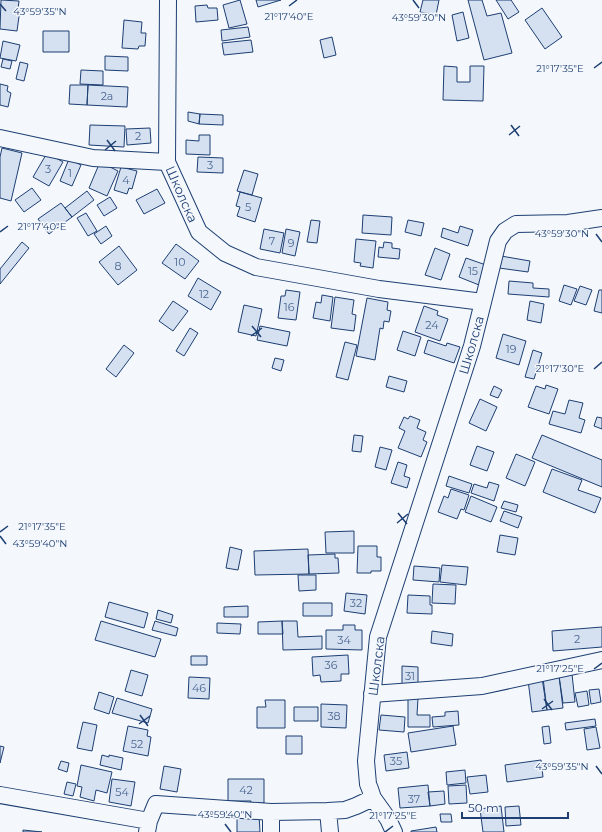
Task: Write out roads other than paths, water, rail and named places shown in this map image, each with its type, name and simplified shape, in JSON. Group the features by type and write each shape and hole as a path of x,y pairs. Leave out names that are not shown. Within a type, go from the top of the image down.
{"street":[{"name":"Школска","path":"168,0 167,162 199,232 225,253 256,267 379,289 483,302 472,346 378,637 366,761 368,784 373,798 388,819 394,832"},
{"path":"0,139 93,158 167,162"},
{"path":"483,302 498,241 506,231 516,224 568,223 602,218"},
{"path":"372,694 482,686 602,660"},
{"path":"0,795 148,827 156,804 180,804 271,812 328,811 345,810 373,798"},
{"path":"328,811 330,832"},
{"path":"271,812 271,832"}]}
